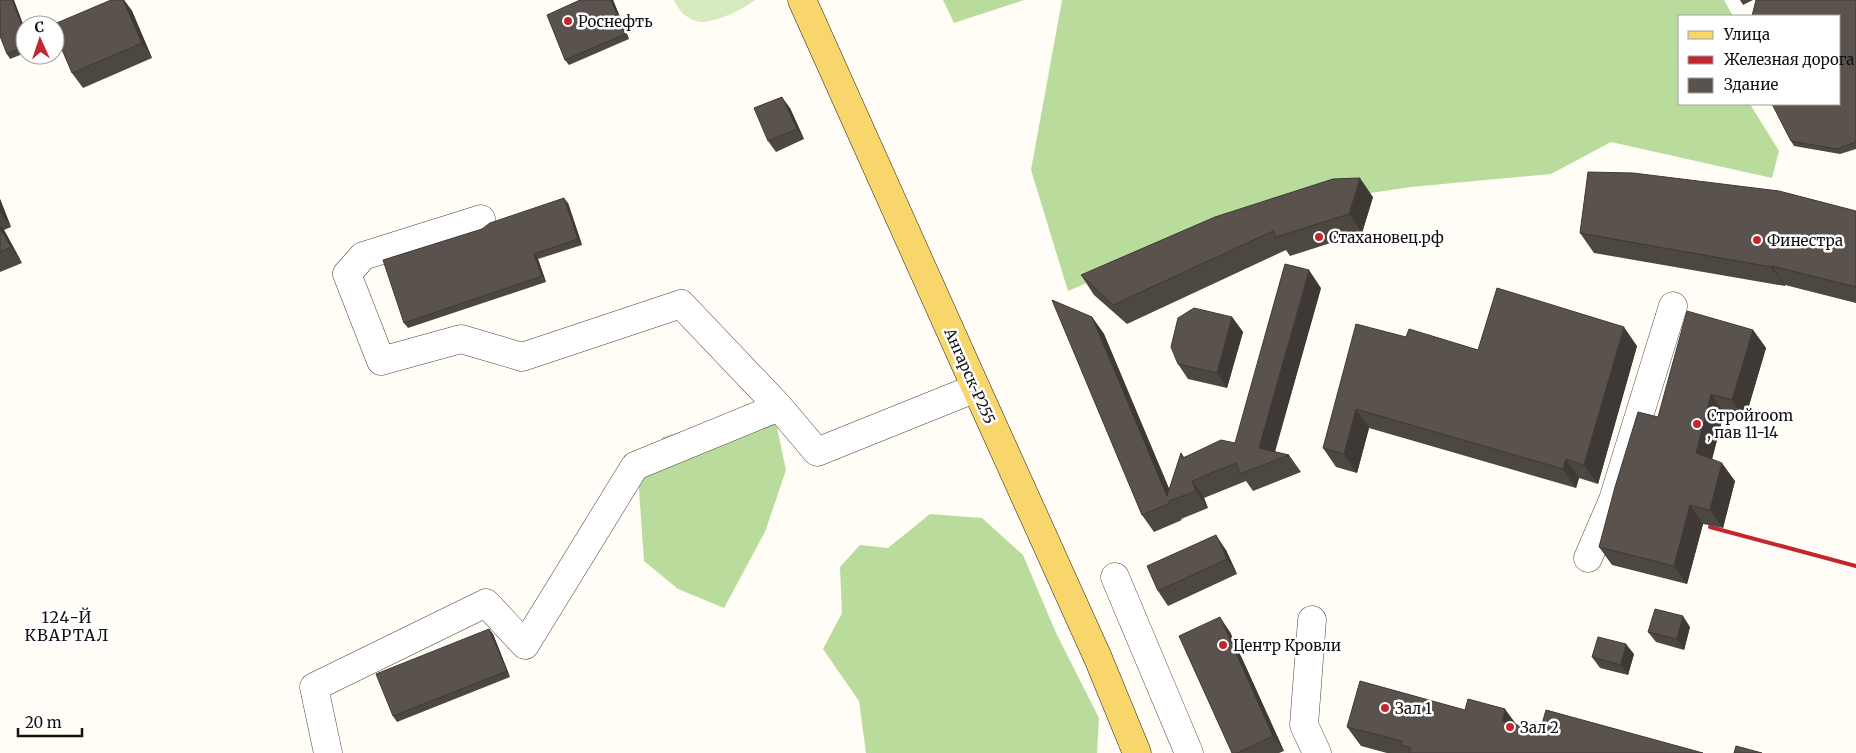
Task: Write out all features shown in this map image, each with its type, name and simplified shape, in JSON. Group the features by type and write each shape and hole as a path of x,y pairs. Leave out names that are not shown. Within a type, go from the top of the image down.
{"main road":[{"name":"Ангарск-Р255","path":"802,0 1098,658 1137,753"}],"lane":[{"path":"481,219 363,256 347,274 381,361 462,339 522,357 681,304 780,407 817,452 976,388"},
{"path":"1588,558 1612,500 1673,306"},
{"path":"328,753 314,687 486,603 525,645 635,466 780,407"},
{"path":"1114,577 1189,753"},
{"path":"1312,620 1304,725 1317,753"}],"green space":[{"path":"674,0 755,0 727,16 702,22 692,20 686,16"},
{"path":"943,0 1024,0 954,23"},
{"path":"1062,0 1724,0 1732,15 1678,15 1678,105 1751,105 1779,151 1772,178 1611,142 1551,174 1411,187 1261,209 1068,291 1031,170"},
{"path":"741,415 776,423 786,470 765,532 724,608 678,589 644,561 638,476 663,437"},
{"path":"930,514 982,518 1023,555 1056,633 1099,718 1097,753 866,753 859,701 823,649 842,613 840,567 860,545 888,548"}],"building":[{"path":"0,0 12,0 18,15 15,15 15,50 7,54 0,36"},
{"path":"111,0 123,0 142,43 72,73 65,57 65,19"},
{"path":"580,0 611,0 625,34 565,60 547,15"},
{"path":"1756,0 1856,0 1856,142 1837,149 1791,141 1773,105 1841,105 1841,15 1752,15"},
{"path":"782,97 797,129 768,141 754,108"},
{"path":"1588,172 1633,173 1779,191 1856,211 1856,287 1772,266 1580,233"},
{"path":"1360,178 1349,214 1276,237 1273,231 1113,305 1081,275 1215,217 1333,179"},
{"path":"564,198 578,239 534,254 542,276 404,323 383,260 482,229 490,223"},
{"path":"0,228 11,247 0,252"},
{"path":"1285,264 1309,270 1259,448 1289,455 1240,474 1236,463 1192,481 1196,491 1169,501 1170,503 1142,515 1052,300 1092,317 1167,496 1181,453 1183,458 1221,440 1235,443"},
{"path":"1497,288 1624,327 1584,465 1566,459 1563,469 1356,409 1344,454 1323,448 1356,324 1406,337 1409,329 1478,350"},
{"path":"1194,308 1232,317 1217,373 1178,364 1171,347 1178,318"},
{"path":"1687,311 1753,330 1732,400 1711,394 1696,453 1722,463 1710,510 1690,505 1674,566 1599,547 1638,412 1658,417"},
{"path":"1216,535 1227,559 1158,591 1147,566"},
{"path":"1655,609 1683,616 1677,639 1648,632"},
{"path":"1220,617 1273,736 1237,753 1232,753 1179,636"},
{"path":"489,629 507,671 393,716 376,674"},
{"path":"1598,637 1626,644 1621,665 1592,657"},
{"path":"1360,681 1465,710 1468,699 1505,709 1502,721 1540,731 1546,710 1703,753 1409,753 1411,748 1401,745 1402,741 1347,727"},
{"path":"1736,746 1762,753 1734,753"}],"railway":[{"path":"1710,527 1856,566"}],"place":[{"name":"Роснефть","path":"568,21"},
{"name":"Стахановец.рф","path":"1319,237"},
{"name":"Финестра","path":"1757,240"},
{"name":"Стройroom , пав 11-14","path":"1697,424"},
{"name":"Центр Кровли","path":"1223,645"},
{"name":"Зал 1","path":"1385,708"},
{"name":"Зал 2","path":"1510,727"}],"district":[{"name":"124-Й КВАРТАЛ","path":"67,626"}]}
